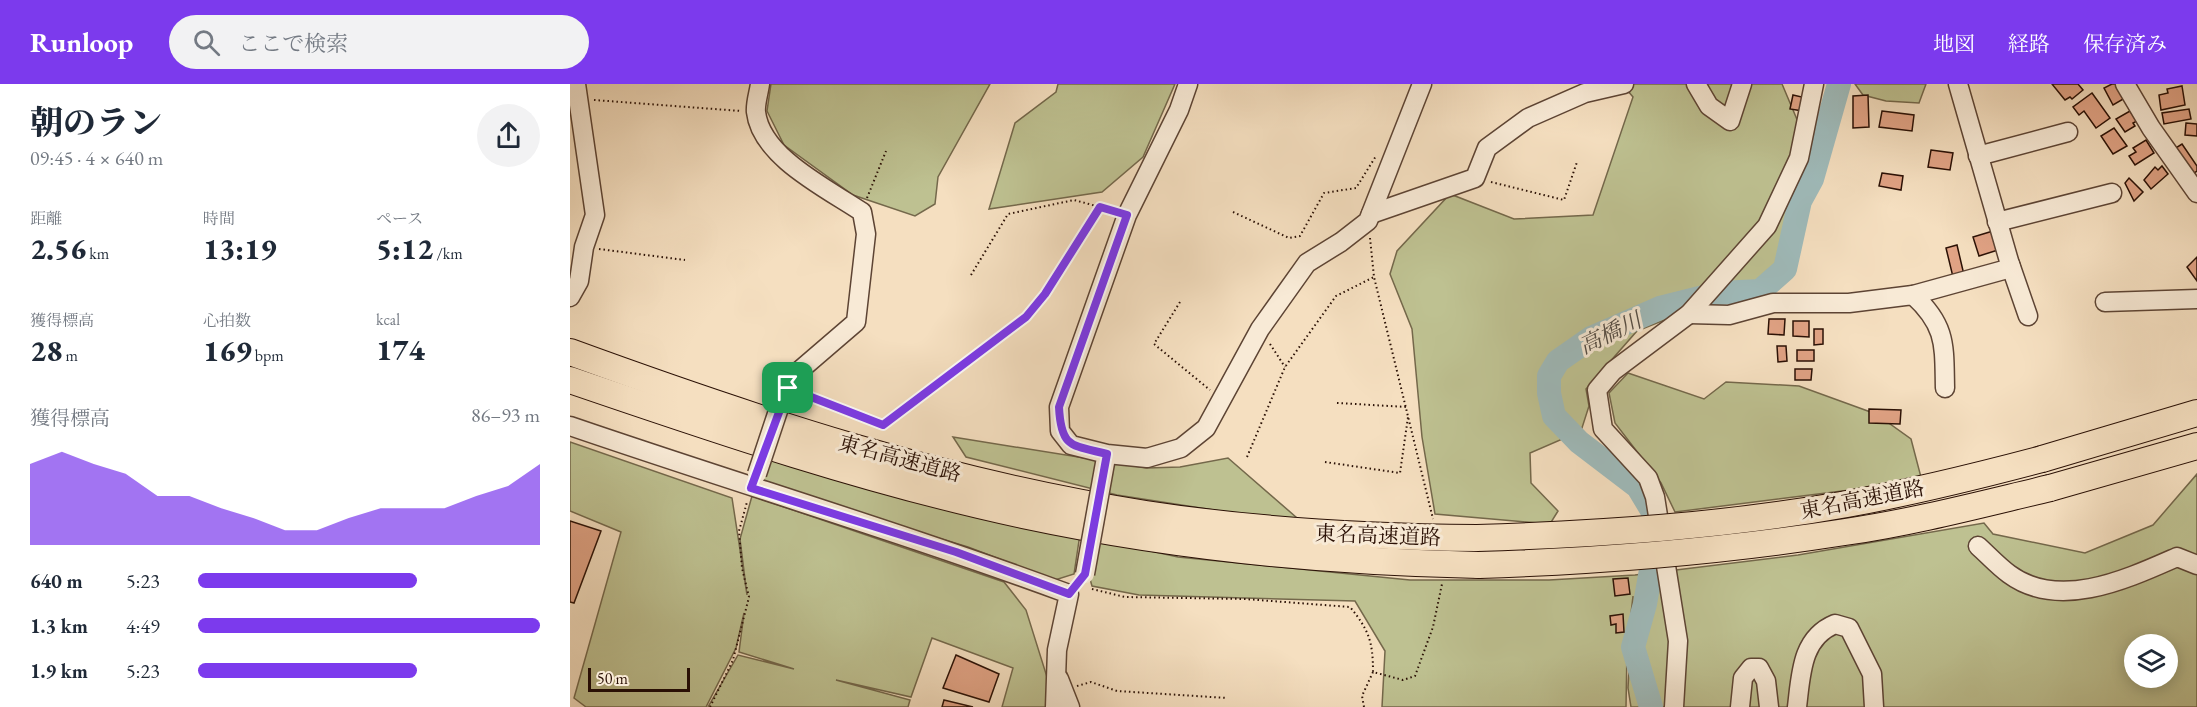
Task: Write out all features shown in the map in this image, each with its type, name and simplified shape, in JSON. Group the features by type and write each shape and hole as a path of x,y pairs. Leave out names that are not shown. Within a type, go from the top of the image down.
{"highway":[{"name":"東名高速道路","path":"570,352 748,414 914,463 1027,491 1145,514 1277,530 1375,537 1477,538 1645,531 1848,504 1956,481 2042,459 2197,413"},
{"name":"東名高速道路","path":"570,380 739,438 907,487 1023,515 1128,535 1224,549 1390,563 1479,564 1647,557 1742,547 1848,532 2050,488 2197,446"}],"street":[{"path":"754,481 785,393 799,371 856,322 866,234 862,212 783,159 766,137 756,112 760,84"},
{"path":"1188,84 1179,110 1127,215 1059,407 1060,431 1071,445 1106,459 1147,459 1181,448 1206,428 1260,329 1307,263 1341,242 1369,217 1474,178 1487,148 1528,118 1585,93 1624,84"},
{"path":"1369,217 1422,84"},
{"path":"1696,84 1709,106 1730,121 1742,84"},
{"path":"1674,706 1678,641 1655,496 1648,478 1626,457 1603,429 1597,390 1613,371 1689,314 1767,226 1799,158 1814,84"},
{"path":"1958,84 1997,222 2028,316"},
{"path":"2126,84 2151,129 2197,193"},
{"path":"570,297 579,281 584,248 595,215 577,91"},
{"path":"1978,156 2068,132"},
{"path":"1997,222 2112,193"},
{"path":"1689,314 1729,315 1773,303 1849,303 1913,295 2011,268 2010,264"},
{"path":"1913,295 1930,310 1944,341 1945,388"},
{"path":"2105,302 2197,298"},
{"path":"570,426 754,481 956,552 1077,585"},
{"path":"1055,707 1057,650 1077,585 1106,459"},
{"path":"1978,546 2010,575 2039,588 2069,591 2127,579 2177,557 2197,565"},
{"path":"1797,707 1804,658 1812,640 1835,624 1849,628 1872,674 1874,707"},
{"path":"1740,707 1743,678 1751,668 1760,668 1766,681 1769,707"},
{"path":"1056,672 1070,707"}],"path":[{"path":"577,91 756,112"},
{"path":"862,212 886,151"},
{"path":"1233,212 1289,238 1300,236 1324,193 1356,188 1379,151"},
{"path":"1474,178 1564,200 1577,162"},
{"path":"971,275 1008,214 1074,200 1127,215"},
{"path":"785,393 883,425 1026,317 1045,294 1100,207"},
{"path":"1369,217 1374,277 1434,523"},
{"path":"584,248 685,260"},
{"path":"1247,457 1285,367 1336,296 1374,277"},
{"path":"1180,302 1154,344 1222,399"},
{"path":"1260,329 1285,367"},
{"path":"1337,404 1407,407"},
{"path":"1325,462 1400,473 1409,414"},
{"path":"710,707 719,694 733,660 748,597 742,568 739,531 754,481"},
{"path":"1373,672 1403,681 1415,676 1433,627 1443,582"},
{"path":"1077,585 1125,597 1245,599 1350,607 1366,627 1373,649 1373,672 1362,696 1365,707"},
{"path":"1063,690 1091,682 1117,691 1227,698"}],"green space":[{"path":"771,84 990,84 938,177 935,204 915,216 853,195 784,145 767,111"},
{"path":"1058,84 1175,84 1143,157 1102,192 989,209 1015,123 1056,92"},
{"path":"1622,84 1782,84 1812,155 1774,276 1637,331 1586,389 1589,406 1581,431 1530,453 1531,483 1558,511 1550,524 1435,514 1422,437 1412,329 1390,274 1397,251 1450,194 1514,219 1593,215 1633,97"},
{"path":"1855,84 1926,84 1919,103 1886,101 1863,95"},
{"path":"1628,373 1704,399 1726,382 1799,386 1876,414 1911,439 1922,481 1675,512 1661,483 1615,423 1609,393"},
{"path":"953,437 1147,468 1180,467 1228,458 1304,524 1117,495 966,457"},
{"path":"570,442 732,498 747,595 740,539 752,496 1004,582 1026,610 1047,677 1047,707 1002,707 1013,668 932,638 911,697 836,680 910,700 908,707 708,707 738,655 794,669 739,652 744,613 736,648 706,707 586,707 574,698 621,532 570,511"},
{"path":"773,451 1080,534 1074,574 1055,580 968,547 761,485"},
{"path":"2197,474 2197,707 1631,707 1628,688 1633,596 1627,648 1626,707 1382,707 1385,651 1355,601 1139,595 1092,586 1090,579 1100,540 1178,557 1410,580 1549,580 1635,575 1798,555 1984,523 1993,534 2085,553 2153,525"}],"building":[{"path":"2052,84 2078,84 2083,90 2072,99 2070,97 2065,100"},
{"path":"2117,84 2125,98 2113,105 2104,88"},
{"path":"2182,86 2185,105 2161,110 2159,95 2168,93 2167,89"},
{"path":"2092,93 2110,118 2096,128 2084,111 2079,115 2073,107"},
{"path":"1793,95 1802,97 1803,111 1790,109"},
{"path":"1868,95 1869,127 1853,128 1853,96"},
{"path":"2189,109 2191,119 2164,124 2162,113"},
{"path":"1882,111 1914,115 1912,131 1879,127"},
{"path":"2130,111 2137,121 2133,123 2135,126 2125,132 2116,119"},
{"path":"2186,123 2197,124 2197,136 2185,135"},
{"path":"2114,128 2127,146 2113,154 2101,136"},
{"path":"2146,140 2154,153 2135,165 2129,156 2136,152 2133,148"},
{"path":"2182,144 2197,166 2197,171 2188,177 2171,151"},
{"path":"1931,150 1953,153 1950,170 1928,167"},
{"path":"2162,166 2168,174 2151,189 2144,180 2155,167 2158,170"},
{"path":"1882,173 1903,176 1901,190 1879,186"},
{"path":"2129,178 2143,192 2134,201 2125,183"},
{"path":"1993,231 1998,250 1979,256 1973,237"},
{"path":"1957,245 1964,275 1953,277 1946,248"},
{"path":"2197,257 2197,281 2187,267"},
{"path":"1769,319 1785,319 1784,335 1768,334"},
{"path":"1793,321 1809,321 1809,337 1793,336"},
{"path":"1814,329 1823,329 1823,344 1814,345"},
{"path":"1777,346 1786,346 1787,361 1778,362"},
{"path":"1797,350 1814,350 1814,361 1797,361"},
{"path":"1795,369 1812,369 1811,380 1795,380"},
{"path":"1869,409 1901,410 1900,424 1869,423"},
{"path":"570,521 601,531 574,603 570,602"},
{"path":"1628,578 1630,594 1615,596 1613,579"},
{"path":"1623,614 1624,632 1616,633 1616,624 1611,625 1610,616"},
{"path":"956,655 999,674 989,702 943,688"},
{"path":"944,700 973,707 942,707"}],"waterway":[{"name":"高橋川","path":"1651,707 1633,647 1645,604 1652,564 1653,512 1638,487 1579,442 1554,416 1549,393 1549,376 1558,361 1591,338 1660,308 1720,293 1760,291 1785,269 1800,201 1812,179 1839,84"}],"route":[{"path":"1100,207 1127,215 1059,407 1060,431 1071,445 1107,454 1085,574 1078,586 1069,594 956,552 751,488 782,399 788,388 883,425 1026,317 1045,294 1100,207"}]}
